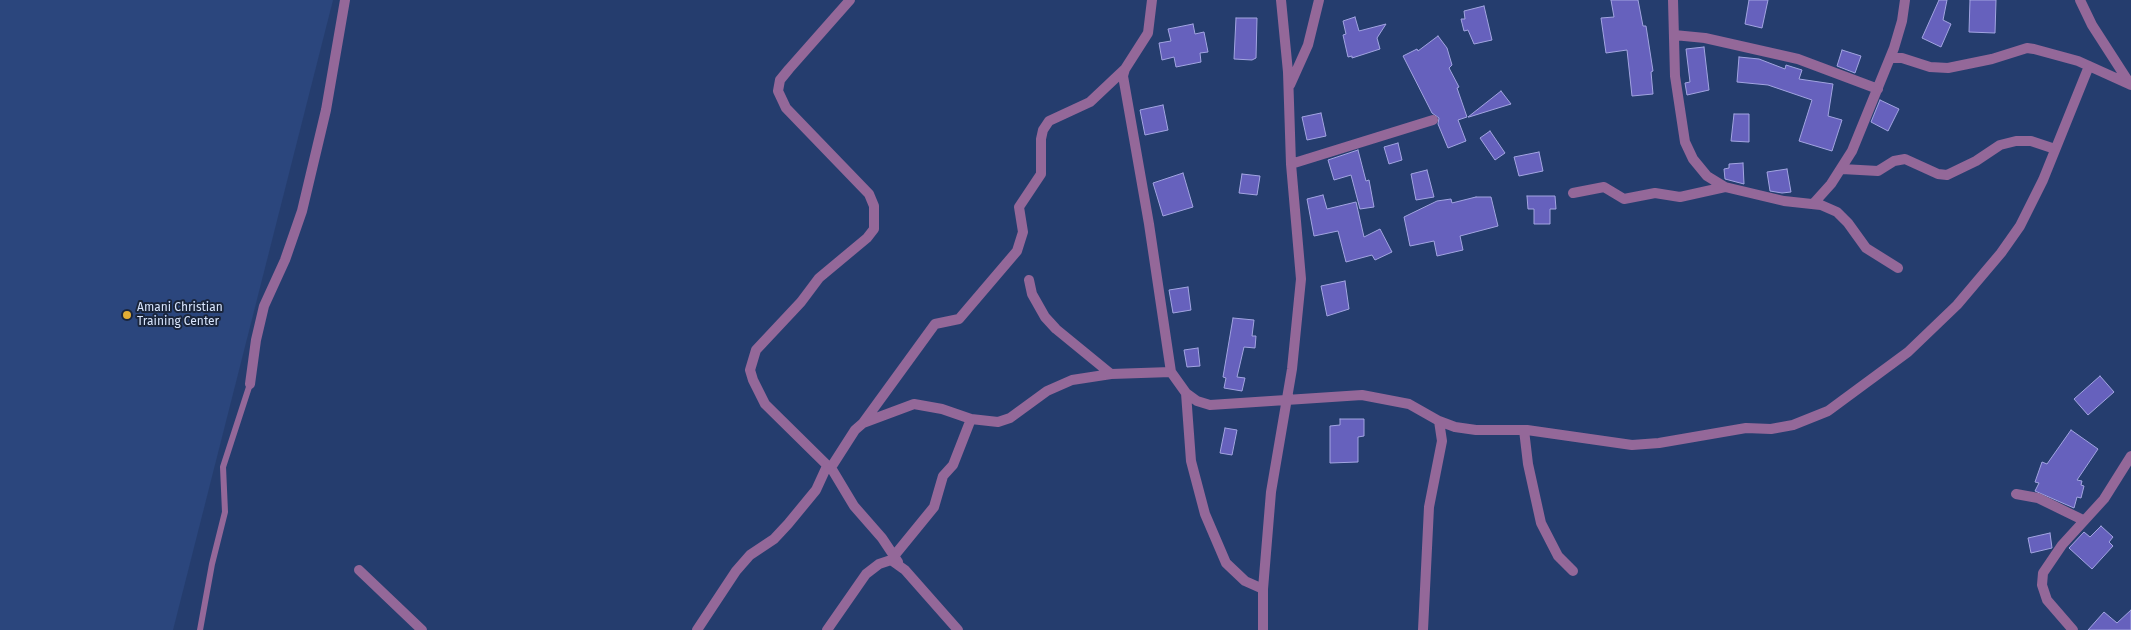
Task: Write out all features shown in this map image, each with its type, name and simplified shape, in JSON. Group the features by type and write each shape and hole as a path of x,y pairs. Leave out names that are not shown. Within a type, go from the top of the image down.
{"street":[{"path":"250,384 256,340 264,306 285,260 302,211 326,110 345,0"},
{"path":"850,0 780,80 778,91 786,108 869,194 874,206 874,229 867,238 819,278 801,302 756,350 750,370 765,404 829,467 846,490 854,506 896,559 958,630"},
{"path":"1152,0 1148,33 1122,76 1149,224 1171,372 1186,393 1197,401 1210,405 1362,395 1393,399 1426,412 1439,421 1455,427 1476,430 1524,430 1632,445 1659,443 1746,428 1771,429 1792,425 1828,411 1908,352 1957,305 1983,276 2020,226 2043,180 2088,66"},
{"path":"1263,630 1263,589 1271,492 1292,369 1301,279 1291,164 1289,88 1281,0"},
{"path":"1289,88 1308,45 1319,0"},
{"path":"1673,0 1675,76 1685,142 1692,159 1707,176 1725,187 1784,201 1813,204 1837,212 1848,223 1866,248 1898,268"},
{"path":"1813,204 1842,169 1852,151 1890,58 1902,20 1905,0"},
{"path":"2080,0 2092,25 2131,85"},
{"path":"1674,35 1705,38 1798,59 1878,89"},
{"path":"1890,58 1902,58 1930,67 1948,68 1992,59 2027,48 2055,53 2131,85"},
{"path":"697,630 736,571 750,555 774,539 816,490 829,467 855,430 863,423 935,324 959,319 1017,251 1023,232 1019,207 1041,174 1041,139 1043,130 1049,121 1090,102 1125,69"},
{"path":"1291,164 1433,120"},
{"path":"1842,169 1878,172 1894,161 1905,158 1921,164 1938,174 1947,175 1976,161 2000,145 2016,140 2031,141 2055,150"},
{"path":"1573,193 1604,187 1624,199 1655,193 1680,197 1725,187"},
{"path":"1029,280 1032,294 1045,317 1056,330 1111,374"},
{"path":"863,423 914,404 942,409 971,419 1003,422 1062,383 1111,374 1171,372"},
{"path":"1186,393 1191,461 1205,514 1226,564 1245,581 1263,589"},
{"path":"827,630 866,574 887,561 896,559 934,506 943,476 955,460 968,422 971,419"},
{"path":"1422,630 1429,507 1442,441 1439,421"},
{"path":"1524,430 1528,464 1541,523 1558,556 1573,571"},
{"path":"2073,630 2047,600 2042,585 2043,573 2050,560 2083,520 2104,499 2131,456"},
{"path":"2016,494 2038,498 2083,520"},
{"path":"359,570 422,630"}],"lane":[{"path":"200,630 212,564 225,512 223,467 250,384"}],"shaded area":[{"name":"Amani Christian Training Center","path":"0,0 333,0 173,630 0,630"}],"building":[{"path":"1611,0 1638,0 1643,26 1646,26 1653,71 1651,72 1653,94 1632,96 1627,50 1606,53 1601,18 1614,17"},
{"path":"1749,0 1768,0 1762,28 1745,24"},
{"path":"1939,0 1947,0 1943,20 1951,24 1941,47 1922,38"},
{"path":"1970,0 1996,0 1995,33 1969,32"},
{"path":"1484,6 1492,40 1474,44 1468,30 1464,31 1461,19 1465,19 1464,11"},
{"path":"1355,17 1359,31 1386,24 1377,38 1380,49 1352,58 1352,56 1348,57 1343,35 1346,34 1343,21"},
{"path":"1236,18 1257,18 1256,58 1252,60 1234,59"},
{"path":"1193,24 1195,34 1204,32 1208,52 1200,53 1201,62 1176,67 1174,57 1162,60 1159,43 1171,41 1168,29"},
{"path":"1438,36 1447,48 1452,65 1449,68 1459,87 1457,88 1467,117 1458,120 1466,141 1448,148 1438,124 1439,118 1432,113 1403,56 1417,49 1418,51"},
{"path":"1704,47 1709,90 1687,95 1685,83 1690,82 1686,49"},
{"path":"1842,50 1861,56 1855,73 1837,66"},
{"path":"1739,57 1759,59 1785,69 1786,65 1802,70 1799,79 1833,84 1828,116 1842,120 1832,151 1799,141 1812,100 1768,85 1737,82"},
{"path":"1501,91 1511,104 1468,117"},
{"path":"1880,100 1899,109 1888,131 1871,122"},
{"path":"1163,105 1168,130 1145,135 1140,110"},
{"path":"1321,113 1326,136 1307,140 1302,117"},
{"path":"1734,114 1749,114 1749,142 1731,141"},
{"path":"1490,131 1505,153 1495,160 1480,138"},
{"path":"1398,143 1402,160 1389,164 1384,147"},
{"path":"1358,150 1366,181 1369,180 1374,207 1360,209 1351,175 1334,180 1328,160"},
{"path":"1539,152 1543,171 1519,176 1514,157"},
{"path":"1743,163 1744,184 1725,179 1724,169 1729,168 1729,164"},
{"path":"1787,169 1791,192 1770,191 1767,172"},
{"path":"1427,170 1434,197 1416,200 1411,174"},
{"path":"1183,173 1193,207 1163,216 1153,183"},
{"path":"1242,174 1260,176 1257,195 1239,193"},
{"path":"1323,195 1327,209 1356,202 1364,237 1380,229 1392,252 1375,260 1372,255 1346,262 1338,231 1314,236 1307,199"},
{"path":"1527,196 1555,196 1556,209 1550,209 1550,224 1534,224 1534,209 1528,209"},
{"path":"1476,197 1491,197 1498,226 1460,236 1463,250 1437,256 1434,241 1410,246 1404,217 1437,201 1451,199 1452,203"},
{"path":"1345,281 1349,309 1327,316 1321,286"},
{"path":"1188,287 1191,310 1173,313 1169,290"},
{"path":"1233,318 1254,320 1252,336 1256,336 1255,348 1244,347 1237,377 1245,378 1242,391 1224,388 1226,378 1223,377"},
{"path":"1198,348 1200,366 1187,367 1184,350"},
{"path":"2100,376 2114,392 2088,415 2074,399"},
{"path":"1340,419 1364,419 1364,436 1358,437 1358,462 1330,463 1330,426 1340,425"},
{"path":"1225,428 1237,430 1232,455 1220,453"},
{"path":"2071,430 2098,449 2077,480 2082,481 2081,485 2084,486 2081,498 2077,497 2074,508 2035,491 2039,483 2035,482 2042,462 2047,464"},
{"path":"2101,526 2113,537 2109,542 2113,546 2092,569 2069,548 2084,532 2090,537"},
{"path":"2050,533 2052,548 2031,553 2028,538"},
{"path":"2131,610 2131,630 2088,630 2104,612 2117,623"}],"place":[{"name":"Amani Christian Training Center","path":"127,315"}]}
